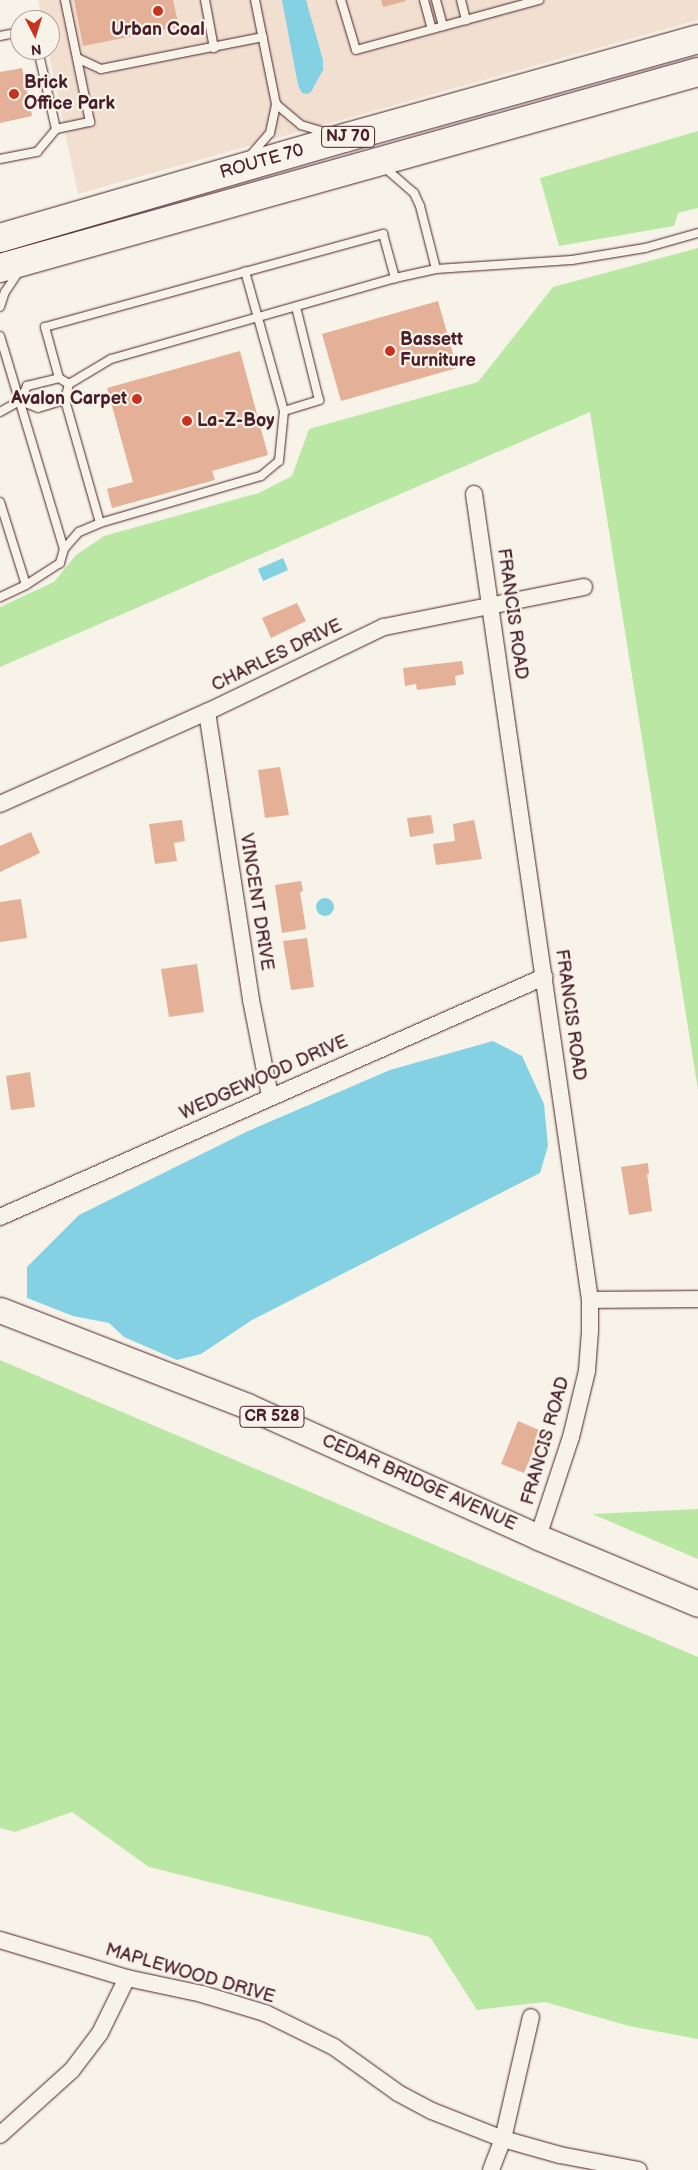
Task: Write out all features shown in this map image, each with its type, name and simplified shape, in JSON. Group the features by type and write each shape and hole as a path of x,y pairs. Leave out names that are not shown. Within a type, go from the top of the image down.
{"highway":[{"name":"ROUTE 70","path":"0,238 344,138 698,39"},
{"name":"NJ 70","path":"641,88 698,72"},
{"name":"ROUTE 70","path":"0,268 641,88"},
{"path":"641,88 698,89"}],"main road":[{"name":"CEDAR BRIDGE AVENUE","path":"2,1308 247,1406 538,1537 698,1604"}],"street":[{"name":"FRANCIS ROAD","path":"474,494 590,1300 587,1371 571,1436 538,1537"},
{"name":"CHARLES DRIVE","path":"0,804 207,712 384,628 584,588"},
{"name":"VINCENT DRIVE","path":"207,712 250,992 270,1096"},
{"name":"WEDGEWOOD DRIVE","path":"0,1217 270,1096 544,977"},
{"path":"590,1300 698,1299"},
{"name":"MAPLEWOOD DRIVE","path":"0,1940 127,1978 202,1994 265,2013 334,2047 398,2093 432,2111 503,2139 560,2155 639,2170"},
{"path":"0,2135 72,2070 100,2033 127,1978"},
{"path":"491,2170 503,2139 531,2017"}],"lane":[{"path":"0,159 37,152 56,129 90,122 65,0"},
{"path":"205,0 214,48"},
{"path":"238,169 270,133 276,104 255,0"},
{"path":"341,0 356,50 539,0"},
{"path":"424,0 432,29"},
{"path":"436,0 443,26"},
{"path":"461,0 466,20"},
{"path":"77,58 102,69 263,37"},
{"path":"40,60 56,129"},
{"path":"276,104 301,125 344,138"},
{"path":"377,161 414,193 420,206 436,269"},
{"path":"100,523 65,400 69,384 111,358 395,278 436,269 572,260 645,248 698,233"},
{"path":"69,384 59,378 45,327 383,234 395,278"},
{"path":"0,307 5,292 27,261"},
{"path":"0,597 26,585 60,563 64,549 79,532 100,523 261,476 279,460 284,411 245,272"},
{"path":"284,411 319,400 296,307"},
{"path":"0,336 64,549"},
{"path":"0,412 20,401 27,386 59,378"},
{"path":"20,401 38,408 65,400"},
{"path":"0,502 26,585"}],"shaded area":[{"path":"38,0 698,0 698,20 78,194 50,60 60,60 60,10 40,10"}],"green space":[{"path":"698,131 698,208 678,213 674,226 559,246 540,178"},
{"path":"698,248 698,1090 590,412 0,667 0,607 54,582 76,555 104,536 259,493 292,476 309,429 478,382 553,287"},
{"path":"0,1360 698,1657 698,2039 629,2026 545,2002 477,2010 430,1937 149,1867 72,1812 15,1832 0,1828"},
{"path":"698,1509 698,1559 592,1514"}],"water":[{"path":"282,0 306,0 323,60 323,70 311,92 307,94 302,93 298,85"},
{"path":"283,558 288,570 263,581 258,569"},
{"path":"325,898 331,901 334,907 331,913 325,916 319,913 316,907 319,901"},
{"path":"493,1041 522,1056 544,1104 548,1146 540,1173 252,1320 201,1354 177,1360 124,1337 109,1323 73,1316 27,1298 27,1267 79,1215 246,1132 390,1070"}],"building":[{"path":"74,0 173,0 179,27 83,46"},
{"path":"381,0 406,0 406,1 383,7"},
{"name":"Brick Office Park","path":"22,68 32,116 0,123 0,72"},
{"name":"Bassett Furniture","path":"438,301 457,368 341,401 322,334"},
{"name":"La-Z-Boy","path":"240,351 268,455 212,471 215,480 112,508 107,489 133,482 107,388"},
{"path":"297,603 306,621 271,638 262,618"},
{"path":"462,661 464,674 455,676 456,685 417,690 416,684 405,686 403,668"},
{"path":"280,767 289,815 265,818 258,770"},
{"path":"431,815 434,833 410,837 407,818"},
{"path":"182,820 185,841 174,843 177,861 155,864 149,824"},
{"path":"474,820 482,859 436,865 433,844 455,841 453,824"},
{"path":"31,832 40,853 0,872 0,846"},
{"path":"301,881 303,891 300,892 306,929 282,933 275,885"},
{"path":"21,899 27,938 0,942 0,902"},
{"path":"307,938 314,987 291,990 283,941"},
{"path":"197,964 204,1012 169,1017 161,969"},
{"path":"30,1072 35,1107 11,1110 6,1076"},
{"path":"648,1163 649,1174 647,1174 652,1211 629,1215 621,1167"},
{"path":"518,1421 539,1430 535,1439 538,1440 524,1473 501,1464"}],"place":[{"name":"Urban Coal","path":"158,11"},
{"name":"Brick Office Park","path":"14,94"},
{"name":"Bassett Furniture","path":"390,351"},
{"name":"Avalon Carpet","path":"137,399"},
{"name":"La-Z-Boy","path":"187,421"}]}
